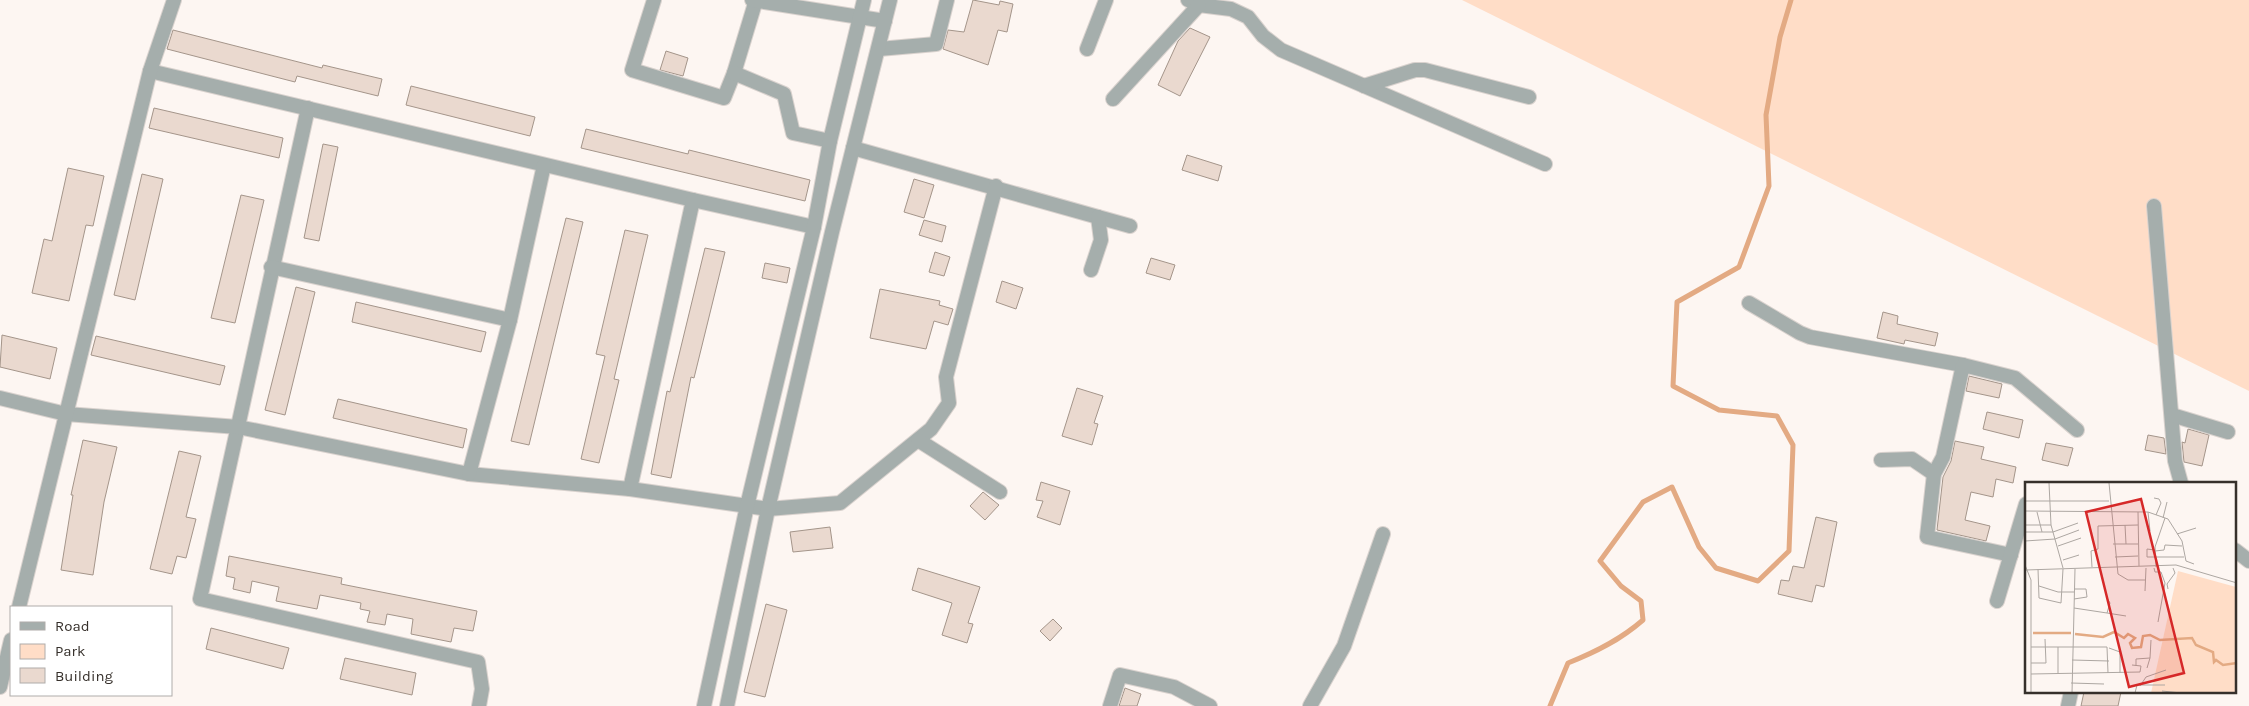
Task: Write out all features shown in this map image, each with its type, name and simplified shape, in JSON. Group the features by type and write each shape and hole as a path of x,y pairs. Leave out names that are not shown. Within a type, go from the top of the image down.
{"street":[{"path":"19,606 150,71 174,0"},
{"path":"654,0 632,70 724,98 734,73 755,0 885,21"},
{"path":"704,706 747,506 814,227 830,141 864,0"},
{"path":"728,706 768,509 890,0"},
{"path":"879,49 936,44 947,0"},
{"path":"1087,49 1106,0"},
{"path":"1113,99 1194,2 1231,8 1248,17 1263,36 1281,50 1545,164"},
{"path":"1364,86 1415,70 1425,70 1529,97"},
{"path":"150,71 814,227"},
{"path":"734,73 784,94 793,133 830,141"},
{"path":"308,108 271,267 200,599 478,662 482,689 479,706"},
{"path":"853,148 996,186 1130,226"},
{"path":"469,474 510,320 544,165"},
{"path":"0,398 66,414 238,427 469,474 630,489 768,509 840,503 931,429 949,403 946,378 996,186"},
{"path":"630,489 693,200"},
{"path":"2154,206 2175,461 2180,482"},
{"path":"1091,270 1101,240 1098,217"},
{"path":"271,267 510,320"},
{"path":"1749,304 1800,333 1810,336 1963,365 2015,378 2077,430"},
{"path":"1963,365 1943,457 1934,474 1927,537 2011,555"},
{"path":"2172,415 2228,432"},
{"path":"918,440 1000,492"},
{"path":"1881,460 1912,459 1934,474"},
{"path":"1996,601 2025,507"},
{"path":"1310,706 1344,646 1383,534"},
{"path":"2236,551 2249,561"},
{"path":"0,687 10,644"},
{"path":"1110,706 1120,675 1174,687 1210,706"}],"green space":[{"path":"1462,0 2249,0 2249,391"}],"building":[{"path":"973,0 999,5 1000,1 1013,4 1007,32 998,30 988,65 943,49 948,30 964,32"},
{"path":"1190,28 1210,37 1180,96 1158,85 1178,41"},
{"path":"173,30 322,68 323,65 382,79 378,96 297,76 295,82 167,49"},
{"path":"666,51 688,58 683,76 660,70"},
{"path":"411,86 535,117 530,136 406,105"},
{"path":"154,108 283,138 279,158 149,128"},
{"path":"586,129 688,154 689,150 810,180 805,201 581,148"},
{"path":"323,144 338,147 319,241 304,238"},
{"path":"1187,155 1222,166 1218,181 1182,170"},
{"path":"68,168 104,176 93,226 86,225 69,301 32,293 44,239 52,241"},
{"path":"142,174 163,179 135,300 114,295"},
{"path":"914,179 934,185 924,218 904,212"},
{"path":"241,195 264,200 235,323 211,318"},
{"path":"566,218 583,222 529,445 511,441"},
{"path":"924,220 946,226 942,242 919,235"},
{"path":"625,230 648,235 614,379 619,380 599,463 581,459 605,356 596,354"},
{"path":"705,248 725,252 694,378 691,377 671,478 651,474 667,391 670,392"},
{"path":"935,252 950,257 944,276 929,272"},
{"path":"1151,258 1175,265 1170,280 1146,273"},
{"path":"765,263 790,268 787,283 762,278"},
{"path":"1002,281 1023,288 1016,309 996,302"},
{"path":"296,287 315,292 285,415 265,410"},
{"path":"880,289 940,301 939,305 953,309 948,325 934,321 926,349 870,338"},
{"path":"356,302 486,332 481,352 352,322"},
{"path":"1883,312 1898,316 1897,324 1938,333 1935,346 1905,340 1904,344 1877,338"},
{"path":"2,335 57,348 50,379 0,367"},
{"path":"96,336 225,366 220,385 91,355"},
{"path":"1969,376 2002,384 1999,398 1966,391"},
{"path":"1077,388 1103,396 1094,423 1098,424 1092,445 1062,436"},
{"path":"338,399 467,429 463,448 333,418"},
{"path":"1987,412 2023,420 2019,438 1983,429"},
{"path":"2188,429 2209,435 2202,466 2184,462 2182,442 2185,443"},
{"path":"2148,435 2164,438 2166,454 2145,450"},
{"path":"83,440 117,447 104,502 93,575 61,570 73,495 71,495"},
{"path":"1955,441 1984,447 1981,459 2016,467 2013,483 1996,479 1993,497 1971,492 1965,520 1990,526 1986,541 1937,530 1943,477 1951,461"},
{"path":"2046,443 2073,448 2068,466 2042,460"},
{"path":"179,451 201,456 186,517 196,519 186,558 177,556 172,574 150,569"},
{"path":"1041,482 1070,491 1060,525 1037,517 1043,501 1036,500"},
{"path":"983,492 999,505 985,520 970,506"},
{"path":"1816,517 1837,522 1824,587 1816,585 1812,602 1778,594 1781,580 1789,581 1793,566 1804,568"},
{"path":"830,527 833,548 793,552 790,532"},
{"path":"229,556 342,578 341,584 477,611 473,631 454,628 451,642 411,634 413,619 387,614 385,625 367,622 370,611 360,609 361,603 320,595 317,609 276,601 279,587 252,581 250,593 233,589 235,578 226,576"},
{"path":"918,568 980,587 968,623 973,624 967,643 942,635 952,603 912,590"},
{"path":"766,604 787,610 765,697 744,692"},
{"path":"1053,619 1062,628 1050,641 1040,631"},
{"path":"211,628 289,648 283,669 206,649"},
{"path":"345,658 416,673 412,695 340,679"},
{"path":"1125,688 1141,694 1137,706 1119,706"},
{"path":"2084,694 2121,694 2118,706 2081,706"}],"waterway":[{"path":"1550,706 1568,663 1607,645 1626,634 1643,620 1641,601 1621,586 1600,561 1643,502 1672,487 1699,547 1716,568 1758,581 1789,551 1793,445 1777,416 1719,410 1673,386 1677,302 1739,267 1769,186 1766,115 1780,37 1791,0"}]}
